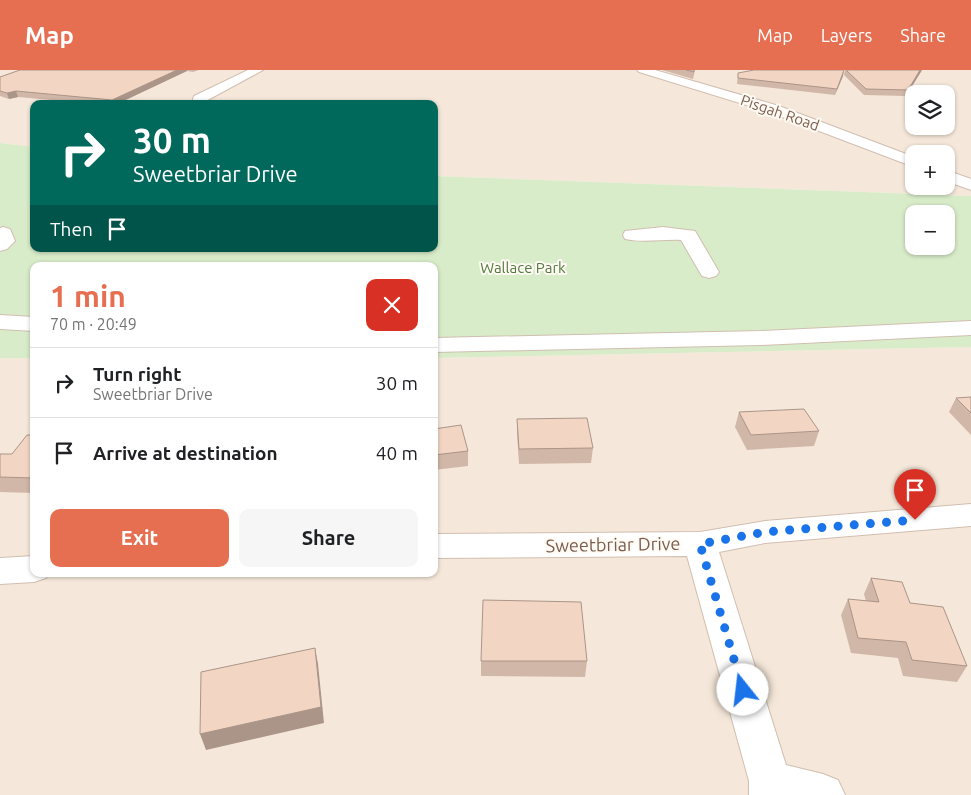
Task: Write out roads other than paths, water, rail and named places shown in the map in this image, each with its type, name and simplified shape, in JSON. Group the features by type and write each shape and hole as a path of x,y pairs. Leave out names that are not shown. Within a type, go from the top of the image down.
{"street":[{"path":"198,99 257,70"},
{"name":"Pisgah Road","path":"643,70 774,109 905,159"},
{"path":"955,179 971,185"},
{"path":"632,235 688,235 709,272"},
{"path":"0,322 30,324"},
{"path":"438,345 664,329 739,332 971,328"},
{"name":"Sweetbriar Drive","path":"438,546 700,544 765,532 971,515"},
{"path":"700,544 771,788 823,795"},
{"path":"0,571 30,570"}],"park label":[{"name":"Wallace Park","path":"523,268"}]}
